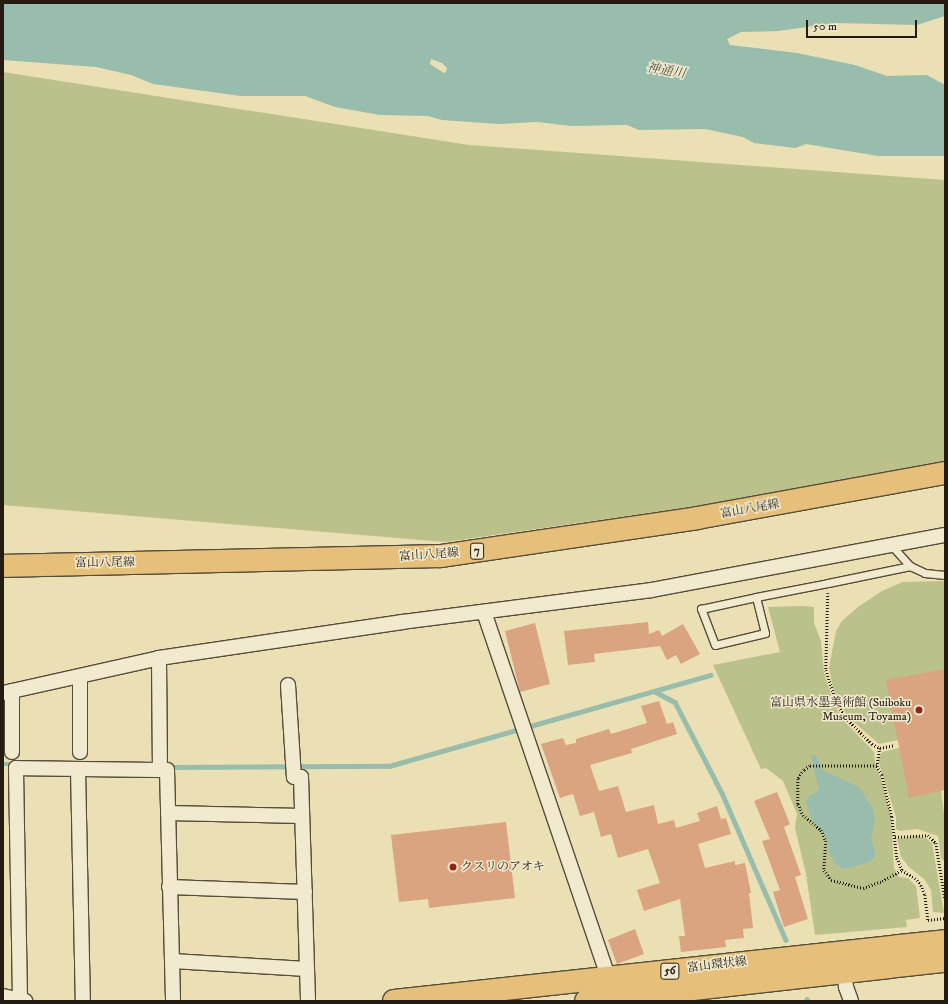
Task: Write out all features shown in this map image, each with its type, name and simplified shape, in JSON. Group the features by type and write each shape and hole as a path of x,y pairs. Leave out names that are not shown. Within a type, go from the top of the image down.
{"main road":[{"name":"富山八尾線","path":"3,566 440,556 705,516 945,473"},
{"name":"富山環状線","path":"586,1001 615,992 843,950 945,941"},
{"name":"富山環状線","path":"394,1001 615,992 845,973 945,962"}],"street":[{"path":"12,752 7,692 80,677 159,658 651,590 945,535"},
{"path":"484,612 615,992"},
{"path":"159,658 160,764"},
{"path":"80,677 80,752"},
{"path":"288,685 294,777 301,777 308,1001"},
{"path":"3,996 23,1000 16,768 78,769 160,764 167,770 173,1001"},
{"path":"78,769 83,1001"},
{"path":"168,813 302,816"},
{"path":"170,887 305,892"},
{"path":"843,950 846,987 851,1001"},
{"path":"172,961 307,969"}],"lane":[{"path":"892,546 910,566 925,573 945,575"},
{"path":"756,597 765,633 716,645 701,609 756,597 910,566"}],"path":[{"path":"828,583 826,670 830,686 846,718 866,740 880,748 895,745"},
{"path":"880,748 877,766 882,775 897,858 902,870 915,878 921,885 925,895 928,920 945,918"},
{"path":"877,766 810,766 800,774 798,779 798,804 803,815 821,830 826,842 824,870 831,880 863,888 882,881 902,870"},
{"path":"894,837 928,835 936,843 945,899"}],"green space":[{"path":"3,72 469,145 945,180 945,465 864,482 446,542 3,505"},
{"path":"945,581 945,669 898,740 879,744 847,716 833,688 829,668 836,631 842,621 858,607 882,591 903,582"},
{"path":"768,607 814,607 814,623 821,641 824,673 835,706 843,720 874,752 876,769 881,778 891,817 894,868 899,877 908,878 916,886 920,918 906,920 907,927 815,935 806,874 795,828 797,814 783,781 766,768 761,769 713,665 780,652"},
{"path":"899,748 941,791 945,822 945,862 941,858 938,836 917,829 900,831 896,829 896,817 878,760 882,752"},
{"path":"917,836 926,838 932,843 944,913 933,912 931,890 924,879 909,867 901,857 897,839"}],"water":[{"name":"神通川","path":"3,3 945,3 945,16 917,25 836,23 778,31 741,32 727,39 730,45 797,53 855,65 887,76 927,75 945,85 945,156 878,156 806,144 795,148 754,143 743,137 705,129 639,130 627,125 571,126 537,122 498,124 442,120 428,116 380,115 335,107 305,96 241,96 153,84 131,75 96,67 3,60","holes":["431,59 442,63 447,68 446,72 444,73 430,64"]},
{"path":"811,755 817,756 822,770 859,787 872,807 875,820 871,839 875,851 875,857 868,863 843,869 835,864 828,850 828,842 823,832 812,821 806,802 808,797 819,790"}],"building":[{"path":"648,622 649,634 659,630 662,636 683,624 700,654 681,664 676,655 667,660 660,646 594,654 595,662 568,665 564,631"},
{"path":"535,623 550,684 520,692 505,631"},
{"name":"富山県水墨美術館 (Suiboku Museum, Toyama)","path":"945,669 945,790 909,798 886,680"},
{"path":"659,701 667,724 673,722 677,734 631,749 632,753 590,765 599,791 618,786 626,812 654,805 658,824 674,820 676,828 700,821 697,813 717,806 721,819 726,818 731,834 698,844 705,868 735,861 735,865 745,863 751,893 749,893 753,928 743,929 744,938 725,940 726,947 681,952 679,936 685,936 680,899 644,911 637,890 660,883 648,849 618,858 611,834 601,837 594,812 580,816 573,794 560,798 541,744 563,738 566,745 576,743 576,739 609,729 611,734 647,723 641,706"},
{"path":"777,792 790,824 784,827 801,875 795,877 808,919 784,927 773,892 780,890 762,841 770,839 754,801"},
{"name":"クスリのアオキ","path":"506,822 515,898 429,908 428,899 399,902 391,835"},
{"path":"635,929 644,954 617,964 608,940"}],"waterway":[{"path":"169,767 389,766 710,675"},
{"path":"654,691 675,702 722,793 786,940"},
{"path":"3,764 15,764"}],"place":[{"name":"富山県水墨美術館 (Suiboku Museum, Toyama)","path":"919,710"},
{"name":"クスリのアオキ","path":"453,867"}]}
